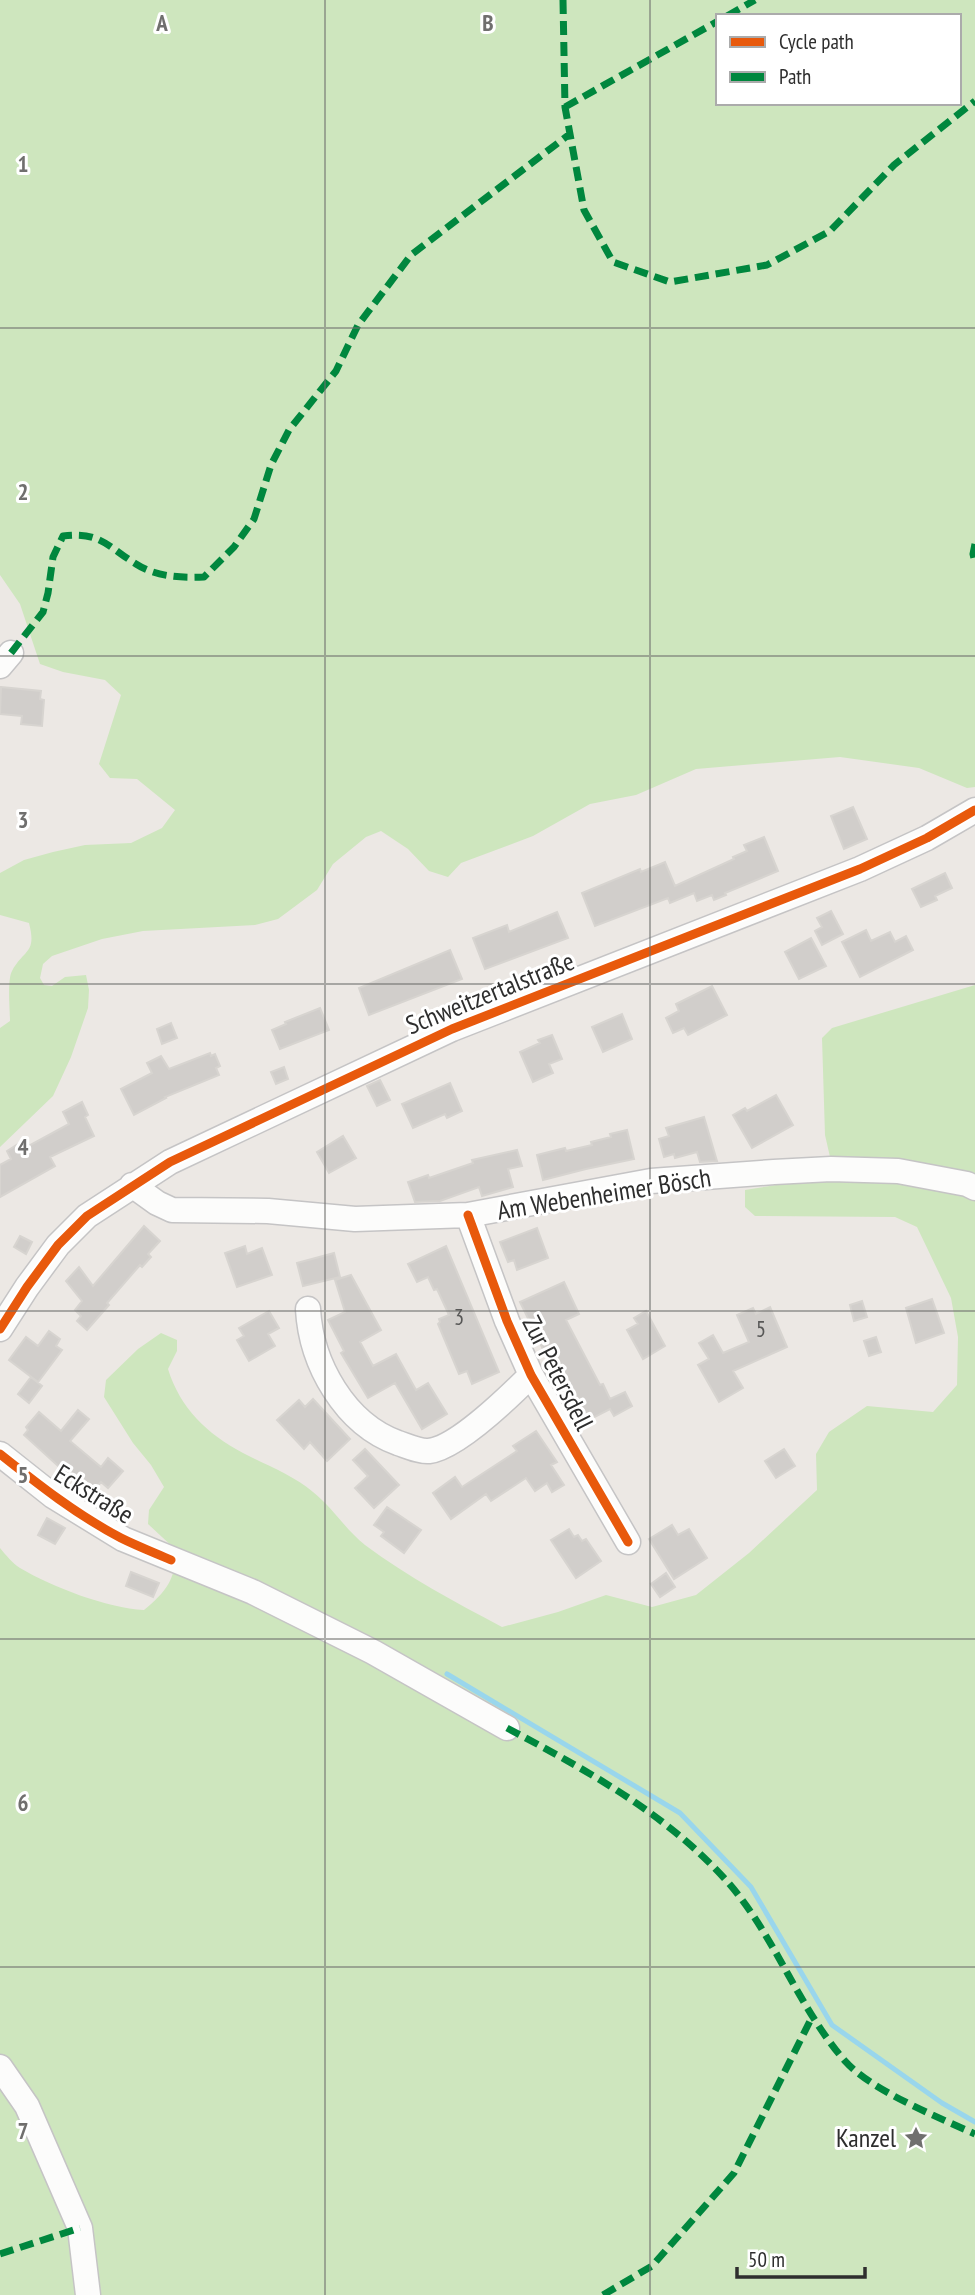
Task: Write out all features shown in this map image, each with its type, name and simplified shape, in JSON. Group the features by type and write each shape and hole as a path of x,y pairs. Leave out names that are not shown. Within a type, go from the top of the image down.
{"street":[{"name":"Schweitzertalstraße","path":"0,1329 58,1245 87,1216 170,1162 452,1029 860,869 927,838 975,810"},
{"name":"Am Webenheimer Bösch","path":"132,1185 172,1210 268,1211 355,1219 468,1215 651,1181 831,1169 898,1171 967,1184 975,1188"},
{"name":"Zur Petersdell","path":"468,1215 507,1321 531,1375 628,1542"},
{"name":"Zur Petersdell","path":"308,1309 316,1351 342,1403 388,1439 411,1447 428,1451 446,1445 506,1400 531,1375"},
{"name":"Eckstraße","path":"0,1454 53,1496 123,1539 253,1592 373,1652 507,1728"},
{"path":"0,2067 27,2106 80,2228 88,2295"}],"green space":[{"path":"0,0 975,0 975,787 967,788 919,768 840,757 696,769 636,795 590,804 533,836 461,863 448,877 429,871 408,849 381,831 366,837 333,864 317,890 278,919 255,925 143,931 102,939 52,956 43,964 40,978 44,985 52,986 65,977 86,975 88,1008 71,1057 53,1096 0,1147 0,1028 10,1021 10,975 30,946 31,933 29,923 0,915 0,873 24,860 53,852 85,845 131,843 162,828 175,810 137,779 110,778 99,764 121,695 105,680 63,672 40,664 20,604 0,575"},
{"path":"975,985 975,2295 0,2295 0,1548 17,1566 48,1582 97,1601 144,1610 168,1584 176,1560 176,1550 148,1524 149,1510 164,1487 104,1397 106,1380 138,1349 161,1333 177,1340 177,1351 168,1369 180,1396 207,1428 230,1446 305,1486 326,1504 358,1539 381,1557 432,1589 502,1627 558,1612 606,1595 652,1607 696,1595 749,1553 817,1490 816,1454 829,1432 867,1406 933,1412 957,1385 958,1337 951,1298 917,1227 895,1217 755,1216 745,1207 745,1190 826,1177 830,1157 825,1135 822,1038 832,1028"}],"building":[{"path":"1,687 41,691 40,699 44,700 42,726 21,724 22,716 0,714"},
{"path":"853,807 867,839 844,849 831,816"},
{"path":"764,837 778,871 714,900 712,895 697,901 694,893 670,903 668,898 595,926 582,893 640,869 641,872 665,862 675,886 734,859 733,857 747,851 744,845"},
{"path":"945,873 952,888 935,896 937,900 921,907 912,889"},
{"path":"831,911 843,934 822,945 815,931 822,927 817,918"},
{"path":"557,912 568,938 485,969 473,938 507,925 509,932"},
{"path":"866,930 871,941 890,932 895,942 906,936 913,950 860,977 842,942"},
{"path":"811,938 826,966 799,979 785,952"},
{"path":"450,950 462,979 369,1015 359,988"},
{"path":"712,986 727,1015 688,1035 684,1028 673,1033 666,1018 679,1011 676,1004"},
{"path":"320,1008 329,1030 280,1049 272,1030"},
{"path":"622,1014 632,1039 603,1052 592,1027"},
{"path":"171,1023 177,1038 162,1044 157,1029"},
{"path":"552,1035 562,1059 549,1064 553,1073 533,1082 520,1052 540,1043 538,1040"},
{"path":"210,1053 211,1056 215,1054 220,1066 216,1068 219,1075 165,1097 134,1115 121,1089 152,1073 147,1063 161,1056 169,1069"},
{"path":"284,1067 288,1079 276,1084 271,1072"},
{"path":"380,1080 390,1100 377,1106 367,1086"},
{"path":"450,1083 462,1111 447,1118 445,1114 413,1128 402,1104"},
{"path":"776,1095 793,1125 752,1148 733,1115 745,1108 747,1111"},
{"path":"82,1102 88,1115 85,1117 94,1136 50,1157 55,1166 0,1197 0,1165 11,1159 7,1151 21,1142 25,1148 69,1124 63,1112"},
{"path":"704,1117 717,1161 700,1162 697,1152 675,1158 674,1154 664,1157 659,1139 669,1136 666,1128"},
{"path":"627,1130 634,1159 543,1180 537,1155 592,1145 591,1142"},
{"path":"343,1136 356,1158 329,1173 317,1152"},
{"path":"517,1150 522,1166 508,1169 513,1187 482,1196 479,1187 440,1201 415,1202 408,1182 473,1163 472,1160"},
{"path":"144,1226 160,1241 148,1254 151,1257 142,1267 140,1265 87,1330 77,1321 81,1316 75,1310 82,1301 66,1281 79,1267 93,1286"},
{"path":"537,1228 548,1258 517,1270 514,1260 508,1262 500,1242"},
{"path":"20,1236 32,1242 26,1254 14,1247"},
{"path":"245,1246 247,1254 262,1248 272,1275 237,1287 225,1253"},
{"path":"446,1246 499,1372 472,1384 467,1371 459,1374 438,1324 439,1319 449,1315 437,1289 434,1290 428,1277 417,1282 408,1264"},
{"path":"334,1253 340,1277 303,1286 297,1263"},
{"path":"351,1275 381,1330 360,1342 373,1366 396,1354 416,1390 428,1383 447,1414 422,1429 395,1383 368,1398 341,1353 344,1351 328,1320 345,1312 335,1280"},
{"path":"564,1282 579,1314 566,1320 600,1385 603,1384 610,1399 625,1392 632,1406 614,1416 610,1409 583,1423 562,1381 559,1382 520,1302"},
{"path":"932,1299 944,1333 916,1343 906,1308"},
{"path":"862,1301 867,1317 854,1321 850,1305"},
{"path":"770,1307 787,1347 733,1371 743,1388 719,1402 698,1365 709,1359 699,1343 713,1335 723,1353 749,1342 737,1315 753,1308 756,1314"},
{"path":"269,1311 279,1328 268,1334 275,1346 249,1361 237,1340 244,1336 239,1328"},
{"path":"646,1311 665,1346 643,1359 627,1330 638,1324 634,1318"},
{"path":"49,1331 60,1339 56,1346 62,1350 38,1382 9,1360 26,1337 38,1346"},
{"path":"876,1337 881,1352 869,1356 864,1341"},
{"path":"31,1377 42,1386 29,1403 18,1394"},
{"path":"313,1399 350,1439 327,1461 310,1442 304,1449 277,1420 299,1400 305,1407"},
{"path":"78,1410 89,1419 70,1441 101,1467 108,1458 123,1471 108,1488 101,1482 90,1495 24,1435 28,1430 26,1427 39,1412 61,1431"},
{"path":"536,1431 557,1462 551,1465 564,1485 552,1492 547,1483 535,1491 526,1478 491,1501 486,1494 451,1519 433,1493 455,1477 462,1487 517,1451 513,1446"},
{"path":"365,1449 399,1485 374,1508 355,1488 368,1476 353,1460"},
{"path":"784,1449 795,1466 776,1478 765,1461"},
{"path":"387,1507 421,1530 404,1553 381,1536 384,1532 374,1525"},
{"path":"47,1518 65,1528 55,1544 38,1535"},
{"path":"672,1525 678,1535 689,1529 707,1558 674,1579 649,1539"},
{"path":"569,1529 574,1537 578,1535 582,1541 586,1539 601,1561 576,1578 551,1540"},
{"path":"131,1572 159,1583 153,1597 126,1586"},
{"path":"666,1573 675,1587 660,1597 651,1584"}],"waterway":[{"path":"447,1674 680,1813 751,1887 832,2025 942,2103 975,2122"}],"marked path":[{"path":"563,0 565,107 584,210 613,262 670,282 767,265 830,231 894,165 975,101"},
{"path":"730,14 755,0"},
{"path":"565,107 716,22"},
{"path":"11,653 43,612 53,557 63,536 95,538 152,572 178,577 204,577 234,547 254,519 271,465 289,430 336,371 358,325 411,255 571,133"},
{"path":"975,544 975,563"},
{"path":"507,1728 623,1794 676,1833 725,1879 742,1900 758,1922 813,2017 845,2061 888,2093 975,2134"},
{"path":"603,2295 652,2266 734,2173 812,2017"},
{"path":"0,2254 80,2228"}],"cycle path":[{"path":"0,1329 58,1245 87,1216 170,1162 452,1029 860,869 927,838 975,810"},
{"path":"468,1215 507,1321 531,1375 628,1542"},
{"path":"0,1454 89,1520 121,1538 171,1560"}],"place":[{"name":"Kanzel","path":"916,2138"}]}
